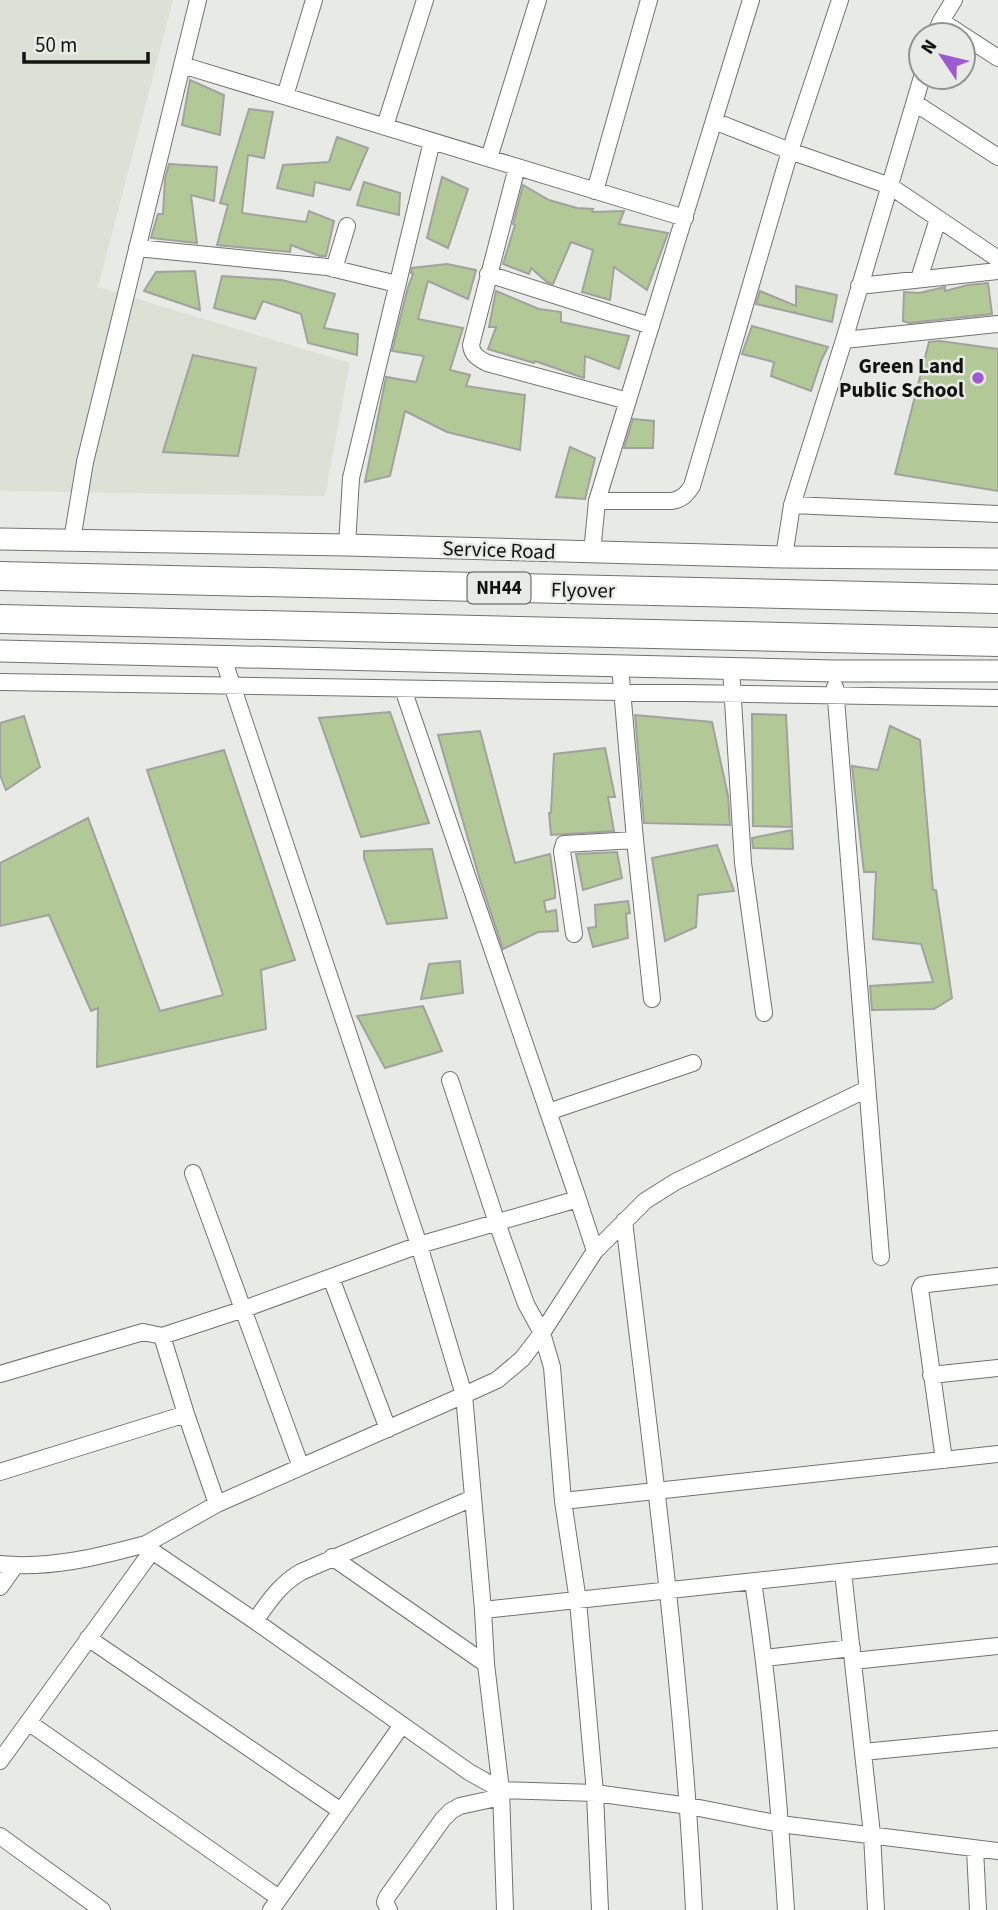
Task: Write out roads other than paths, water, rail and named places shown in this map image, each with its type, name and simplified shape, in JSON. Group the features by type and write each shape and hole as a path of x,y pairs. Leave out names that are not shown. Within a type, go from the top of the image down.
{"highway":[{"name":"Flyover","path":"0,576 998,600"},
{"name":"Flyover","path":"0,619 998,642"}],"street":[{"path":"72,540 85,462 198,0"},
{"path":"285,96 314,0"},
{"path":"385,127 425,0"},
{"path":"489,159 538,0"},
{"path":"595,191 649,0"},
{"path":"592,553 597,501 751,0"},
{"path":"597,501 672,501 681,499 692,486 790,151 840,0"},
{"path":"943,21 954,0"},
{"path":"977,47 998,58"},
{"path":"182,65 685,218"},
{"path":"784,558 792,505 918,91"},
{"path":"915,103 998,156"},
{"path":"715,121 890,186 998,259"},
{"path":"347,545 351,478 432,141"},
{"path":"517,167 471,345 475,356 487,363 628,401"},
{"path":"919,279 938,219"},
{"path":"334,269 347,226"},
{"path":"137,248 334,269 397,284"},
{"path":"859,286 998,271"},
{"path":"488,274 651,326"},
{"path":"844,340 998,324"},
{"path":"792,505 998,513"},
{"name":"Service Road","path":"0,539 347,545 784,558 998,559"},
{"path":"0,651 834,671 998,671"},
{"path":"223,658 419,1245 464,1395 484,1610 486,1664 501,1793 505,1910"},
{"path":"620,666 652,999"},
{"path":"731,668 743,863 764,1013"},
{"path":"834,671 881,1257"},
{"path":"0,682 998,698"},
{"path":"403,689 595,1251"},
{"path":"574,934 562,851 564,844 635,840"},
{"path":"548,1112 693,1063"},
{"path":"450,1080 497,1223 526,1304 542,1333 552,1367 563,1501 578,1601 595,1793 600,1910"},
{"path":"0,1587 8,1565 62,1563 149,1547 216,1504 497,1380 522,1359 542,1333 595,1251 645,1200 676,1182 867,1088"},
{"path":"193,1173 301,1467"},
{"path":"0,1374 143,1332 162,1336 419,1245 578,1199"},
{"path":"624,1222 668,1590 689,1806 694,1910"},
{"path":"944,1460 920,1289 927,1284 998,1276"},
{"path":"331,1278 388,1429"},
{"path":"162,1336 216,1504"},
{"path":"931,1375 998,1368"},
{"path":"0,1472 186,1414"},
{"path":"563,1501 998,1454"},
{"path":"255,1620 287,1580 332,1557 474,1498"},
{"path":"149,1547 501,1793"},
{"path":"0,1761 149,1547"},
{"path":"484,1610 998,1555"},
{"path":"332,1557 486,1664"},
{"path":"843,1572 872,1834 876,1910"},
{"path":"753,1582 765,1658 786,1910"},
{"path":"88,1638 341,1811"},
{"path":"765,1658 998,1646"},
{"path":"28,1722 275,1904 402,1725"},
{"path":"863,1752 998,1739"},
{"path":"389,1910 385,1902 387,1897 443,1819 460,1806 501,1793 595,1793 689,1806 780,1824 998,1851"},
{"path":"0,1836 103,1910"},
{"path":"975,1849 978,1910"}],"place":[{"name":"Green Land Public School","path":"978,378"}]}
